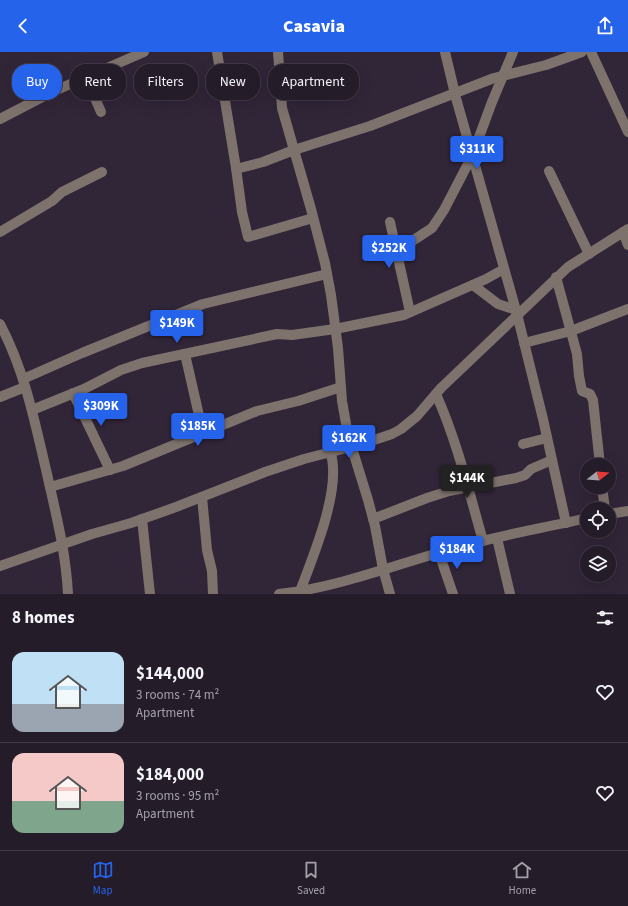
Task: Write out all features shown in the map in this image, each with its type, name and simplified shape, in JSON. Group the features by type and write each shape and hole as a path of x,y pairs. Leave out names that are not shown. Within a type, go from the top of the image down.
{"street":[{"path":"116,64 144,52"},
{"path":"218,52 242,212 248,237 313,218"},
{"path":"278,52 282,108 327,274 348,435 373,519 383,569 390,594"},
{"path":"445,52 524,343 566,522"},
{"path":"396,251 432,228 444,210 472,156 502,76 513,52"},
{"path":"236,169 264,162 294,150 370,126 502,76 546,65 582,52"},
{"path":"591,52 628,132"},
{"path":"0,118 24,105 70,84"},
{"path":"96,100 101,112"},
{"path":"549,171 589,254"},
{"path":"0,232 52,201 62,192 102,172"},
{"path":"390,222 410,312"},
{"path":"0,566 142,519 265,472 304,459 331,453 392,434 401,429 416,416 516,312 568,267 626,230 628,245"},
{"path":"32,410 73,393 121,370 142,363 277,334 292,335 335,329 404,315 473,285 504,269"},
{"path":"0,397 82,353 203,304 327,274"},
{"path":"556,277 577,354 582,391 590,394 593,400 599,458"},
{"path":"473,285 498,304 516,312"},
{"path":"524,343 571,330 628,309"},
{"path":"0,324 4,342 24,383 32,410 63,545 67,572 68,594"},
{"path":"185,354 203,433"},
{"path":"50,487 110,470 146,457 257,411 298,401 341,387"},
{"path":"73,393 110,470"},
{"path":"436,394 444,412 468,488 482,541"},
{"path":"523,444 547,438"},
{"path":"299,593 322,530 330,499 333,482 331,453"},
{"path":"373,519 427,498 516,478 525,475 532,469 552,460"},
{"path":"202,497 207,550 212,571 213,594"},
{"path":"616,513 628,511"},
{"path":"142,519 150,594"},
{"path":"279,594 299,593 482,541 580,519"},
{"path":"497,538 510,594"},
{"path":"439,553 453,594"}]}
